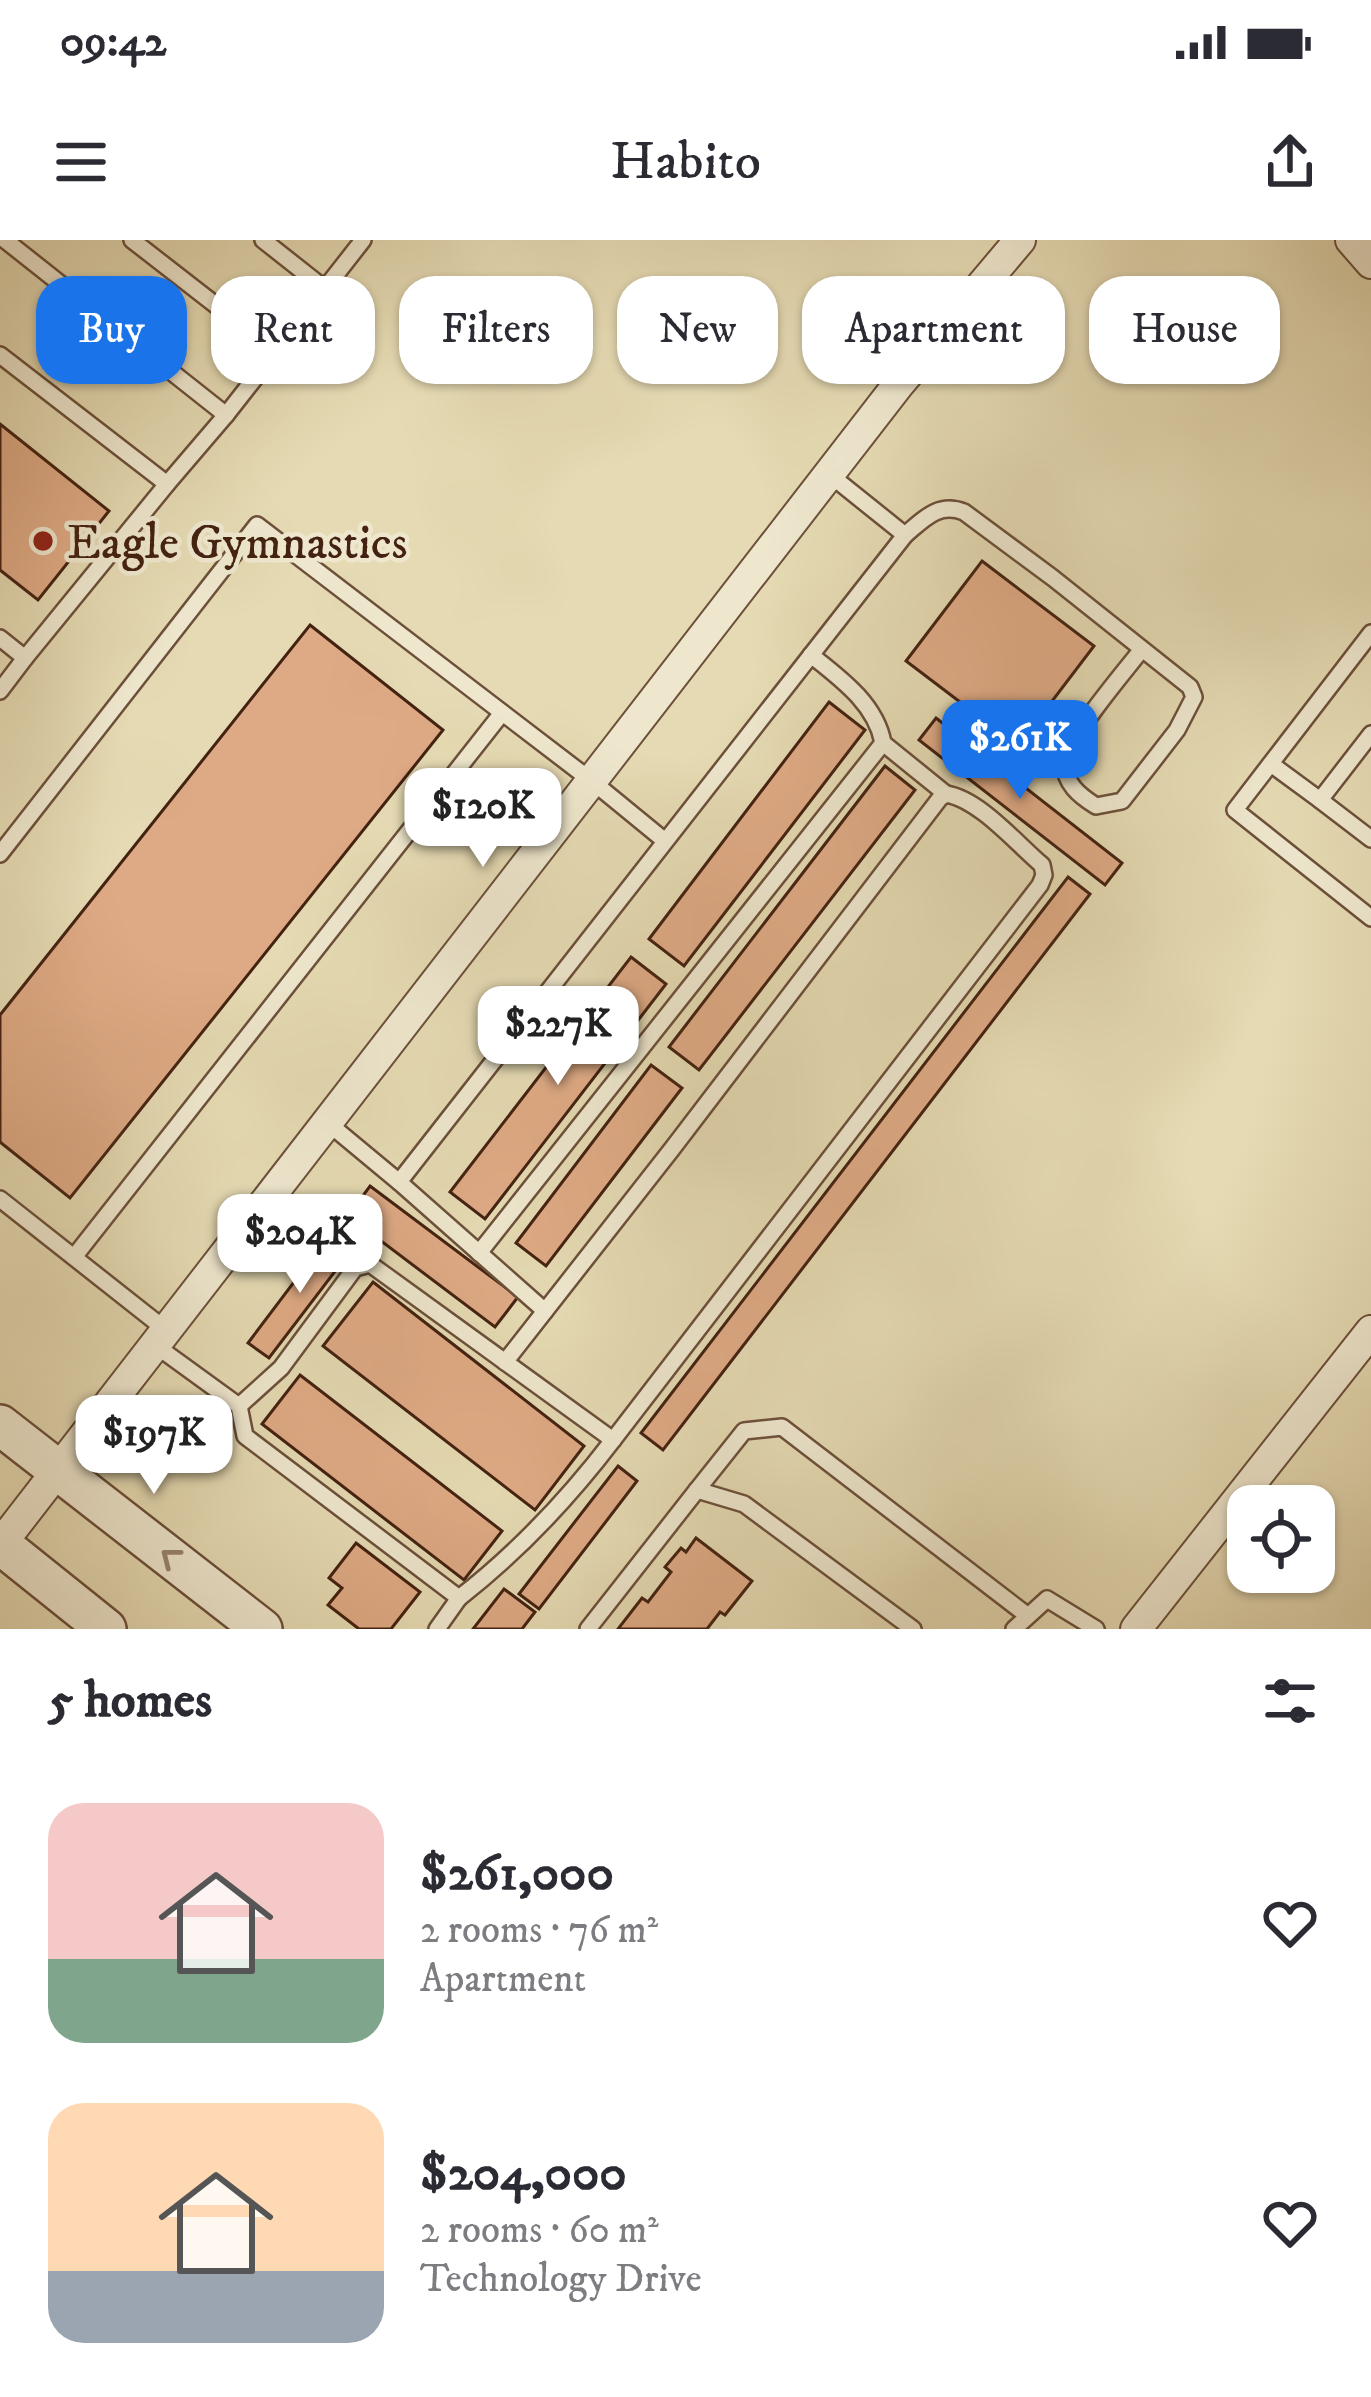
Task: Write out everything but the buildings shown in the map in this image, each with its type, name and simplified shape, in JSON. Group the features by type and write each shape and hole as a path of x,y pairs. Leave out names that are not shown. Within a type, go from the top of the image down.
{"street":[{"path":"106,1629 0,1545 912,367 1020,240"},
{"path":"1351,240 1371,263"},
{"path":"1136,1629 1368,1340"},
{"path":"0,1425 262,1629"}],"lane":[{"path":"4,240 226,416"},
{"path":"132,240 211,301"},
{"path":"263,240 309,276"},
{"path":"335,276 363,240"},
{"path":"0,355 166,484"},
{"path":"0,691 251,384"},
{"path":"829,475 904,535"},
{"path":"399,1182 904,535 932,512 943,508 964,512 1142,649 1190,687 1194,697 1177,730 1122,801 1096,806 1072,788 1065,759 1142,649"},
{"path":"0,854 257,526 665,841"},
{"path":"1371,633 1235,810 1371,918"},
{"path":"0,638 25,658"},
{"path":"437,1629 459,1598 500,1566 554,1512 613,1440 1044,875 1042,865 973,805 946,794 884,743 880,726 850,687 811,655"},
{"path":"74,1257 502,713"},
{"path":"1320,800 1371,734"},
{"path":"479,1253 884,743"},
{"path":"1270,764 1371,839"},
{"path":"505,1362 946,794"},
{"path":"328,1123 545,1311"},
{"path":"0,1199 74,1257 239,1406 245,1436 459,1598"},
{"path":"239,1406 281,1368 355,1268 370,1264 613,1440"},
{"path":"588,1629 744,1431 782,1426 1028,1616"},
{"path":"697,1490 744,1504 913,1629"},
{"path":"1014,1629 1047,1599 1096,1629"}],"place":[{"name":"Eagle Gymnastics","path":"43,541"}]}
